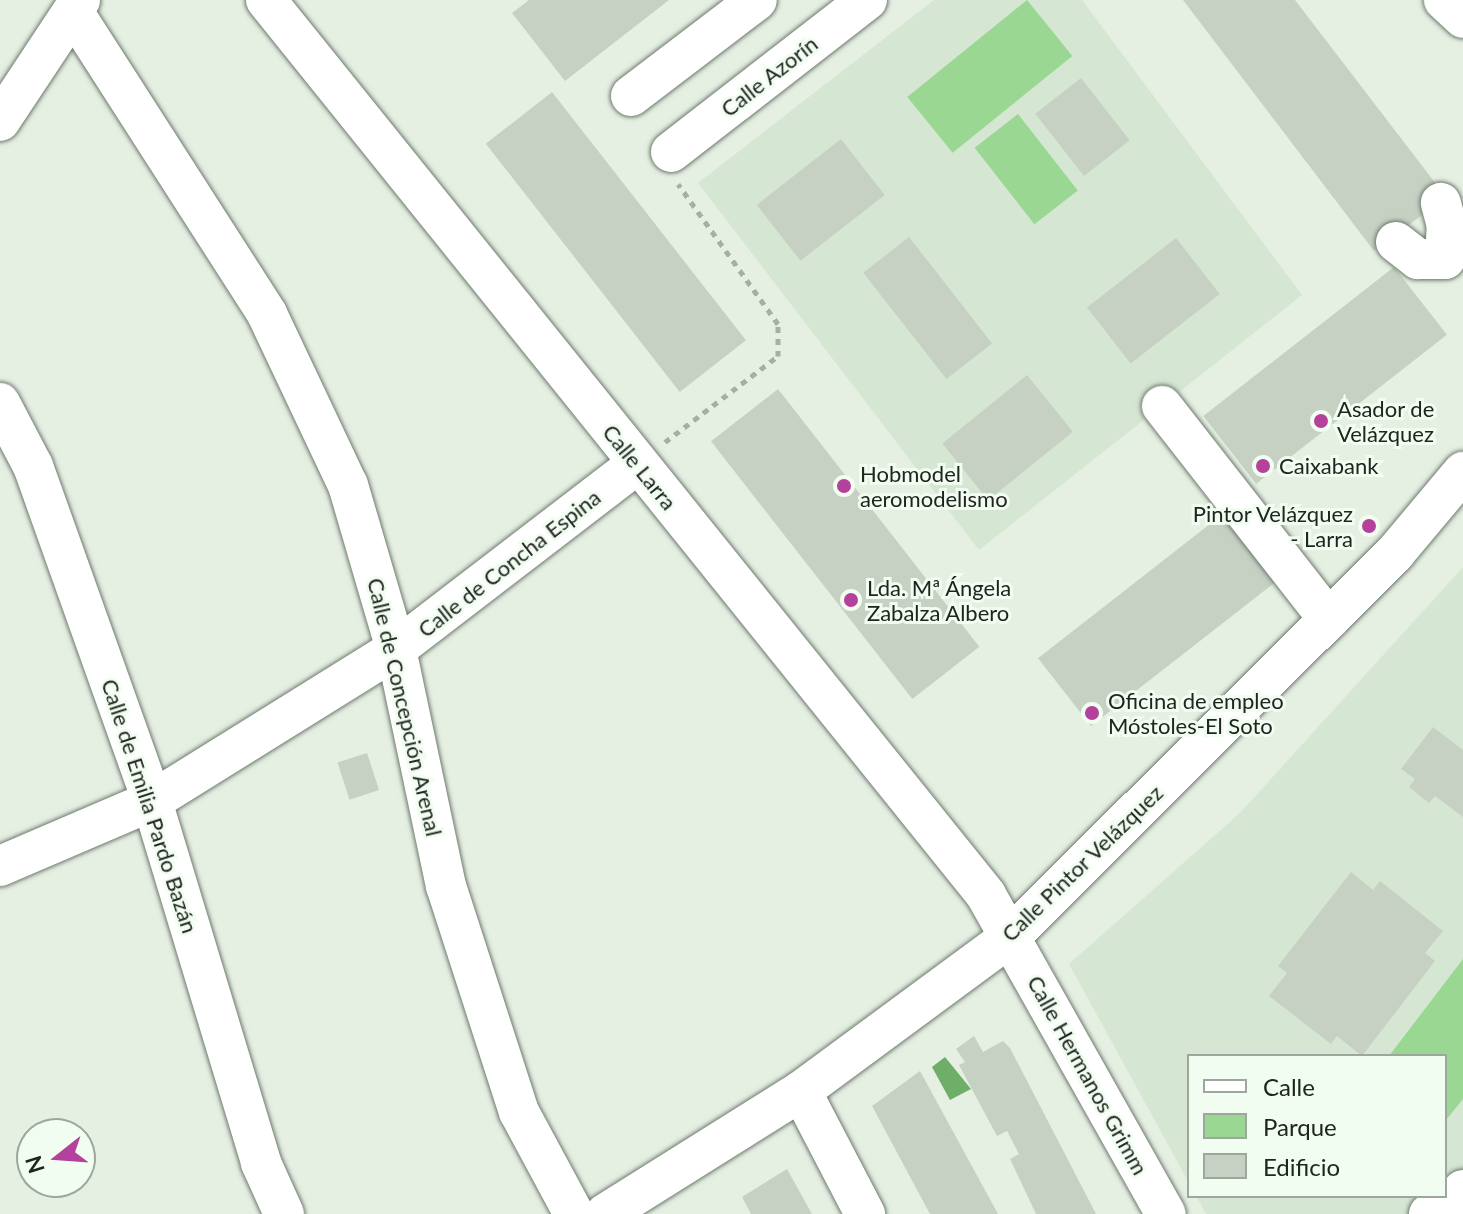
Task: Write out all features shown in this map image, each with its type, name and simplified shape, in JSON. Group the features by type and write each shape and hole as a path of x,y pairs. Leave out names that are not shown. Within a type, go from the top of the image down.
{"street":[{"name":"Calle Larra","path":"266,0 986,895 1010,937"},
{"path":"631,96 757,0"},
{"name":"Calle Azorín","path":"671,152 867,0"},
{"path":"1444,0 1463,18"},
{"path":"0,121 77,6"},
{"name":"Calle de Concepción Arenal","path":"77,6 267,314 348,485 396,649 446,886 519,1112 574,1214"},
{"path":"1396,242 1418,259 1454,271 1441,203"},
{"name":"Calle de Emilia Pardo Bazán","path":"0,403 33,466 152,801 261,1163 284,1214"},
{"path":"1162,406 1329,620"},
{"name":"Calle de Concha Espina","path":"0,866 152,801 396,649 638,463"},
{"name":"Calle Pintor Velázquez","path":"605,1214 801,1091 1010,937 1395,553 1463,472"},
{"name":"Calle Hermanos Grimm","path":"1010,937 1166,1214"},
{"path":"801,1091 865,1214"},
{"path":"1429,1214 1454,1201 1463,1190"}],"path":[{"path":"638,463 778,356 778,324 680,190 671,152"}],"shaded area":[{"path":"934,0 1082,0 1302,295 979,550 698,183"},
{"path":"1463,567 1463,1214 1206,1214 1197,1198 1447,1198 1447,1054 1187,1054 1187,1179 1069,964 1240,813"},
{"path":"945,1057 971,1089 950,1100 932,1067"}],"green space":[{"path":"1027,0 1072,56 953,153 907,97"},
{"path":"1018,114 1078,190 1034,224 975,148"},
{"path":"1463,959 1463,1099 1447,1119 1447,1054 1391,1054"}],"building":[{"path":"529,0 669,0 565,81 512,13"},
{"path":"1183,0 1295,0 1446,197 1374,251"},
{"path":"1081,78 1130,140 1084,176 1035,114"},
{"path":"552,92 746,340 680,392 486,144"},
{"path":"841,139 885,195 800,261 757,205"},
{"path":"909,237 992,343 946,379 863,273"},
{"path":"1176,238 1220,294 1131,364 1087,308"},
{"path":"1394,267 1447,335 1256,484 1203,416"},
{"path":"1027,375 1073,432 988,500 942,444"},
{"path":"778,389 979,647 912,699 711,441"},
{"path":"1224,513 1277,581 1091,726 1038,658"},
{"path":"1433,727 1463,750 1463,817 1435,796 1429,803 1409,787 1415,779 1401,769"},
{"path":"367,753 379,790 350,800 338,763"},
{"path":"1351,872 1373,890 1380,881 1443,931 1425,953 1435,961 1364,1054 1337,1036 1331,1044 1269,996 1287,973 1278,966"},
{"path":"974,1036 983,1052 1003,1041 1010,1048 1096,1214 1036,1214 1010,1159 1019,1154 1007,1131 997,1136 959,1065 965,1062 956,1049"},
{"path":"920,1071 998,1214 930,1214 872,1106"},
{"path":"787,1169 812,1214 751,1214 742,1197"}],"place":[{"name":"Asador de Velázquez","path":"1321,421"},
{"name":"Caixabank","path":"1263,466"},
{"name":"Hobmodel aeromodelismo","path":"844,486"},
{"name":"Pintor Velázquez - Larra","path":"1369,526"},
{"name":"Lda. Mª Ángela Zabalza Albero","path":"851,600"},
{"name":"Oficina de empleo Móstoles-El Soto","path":"1092,713"}]}
